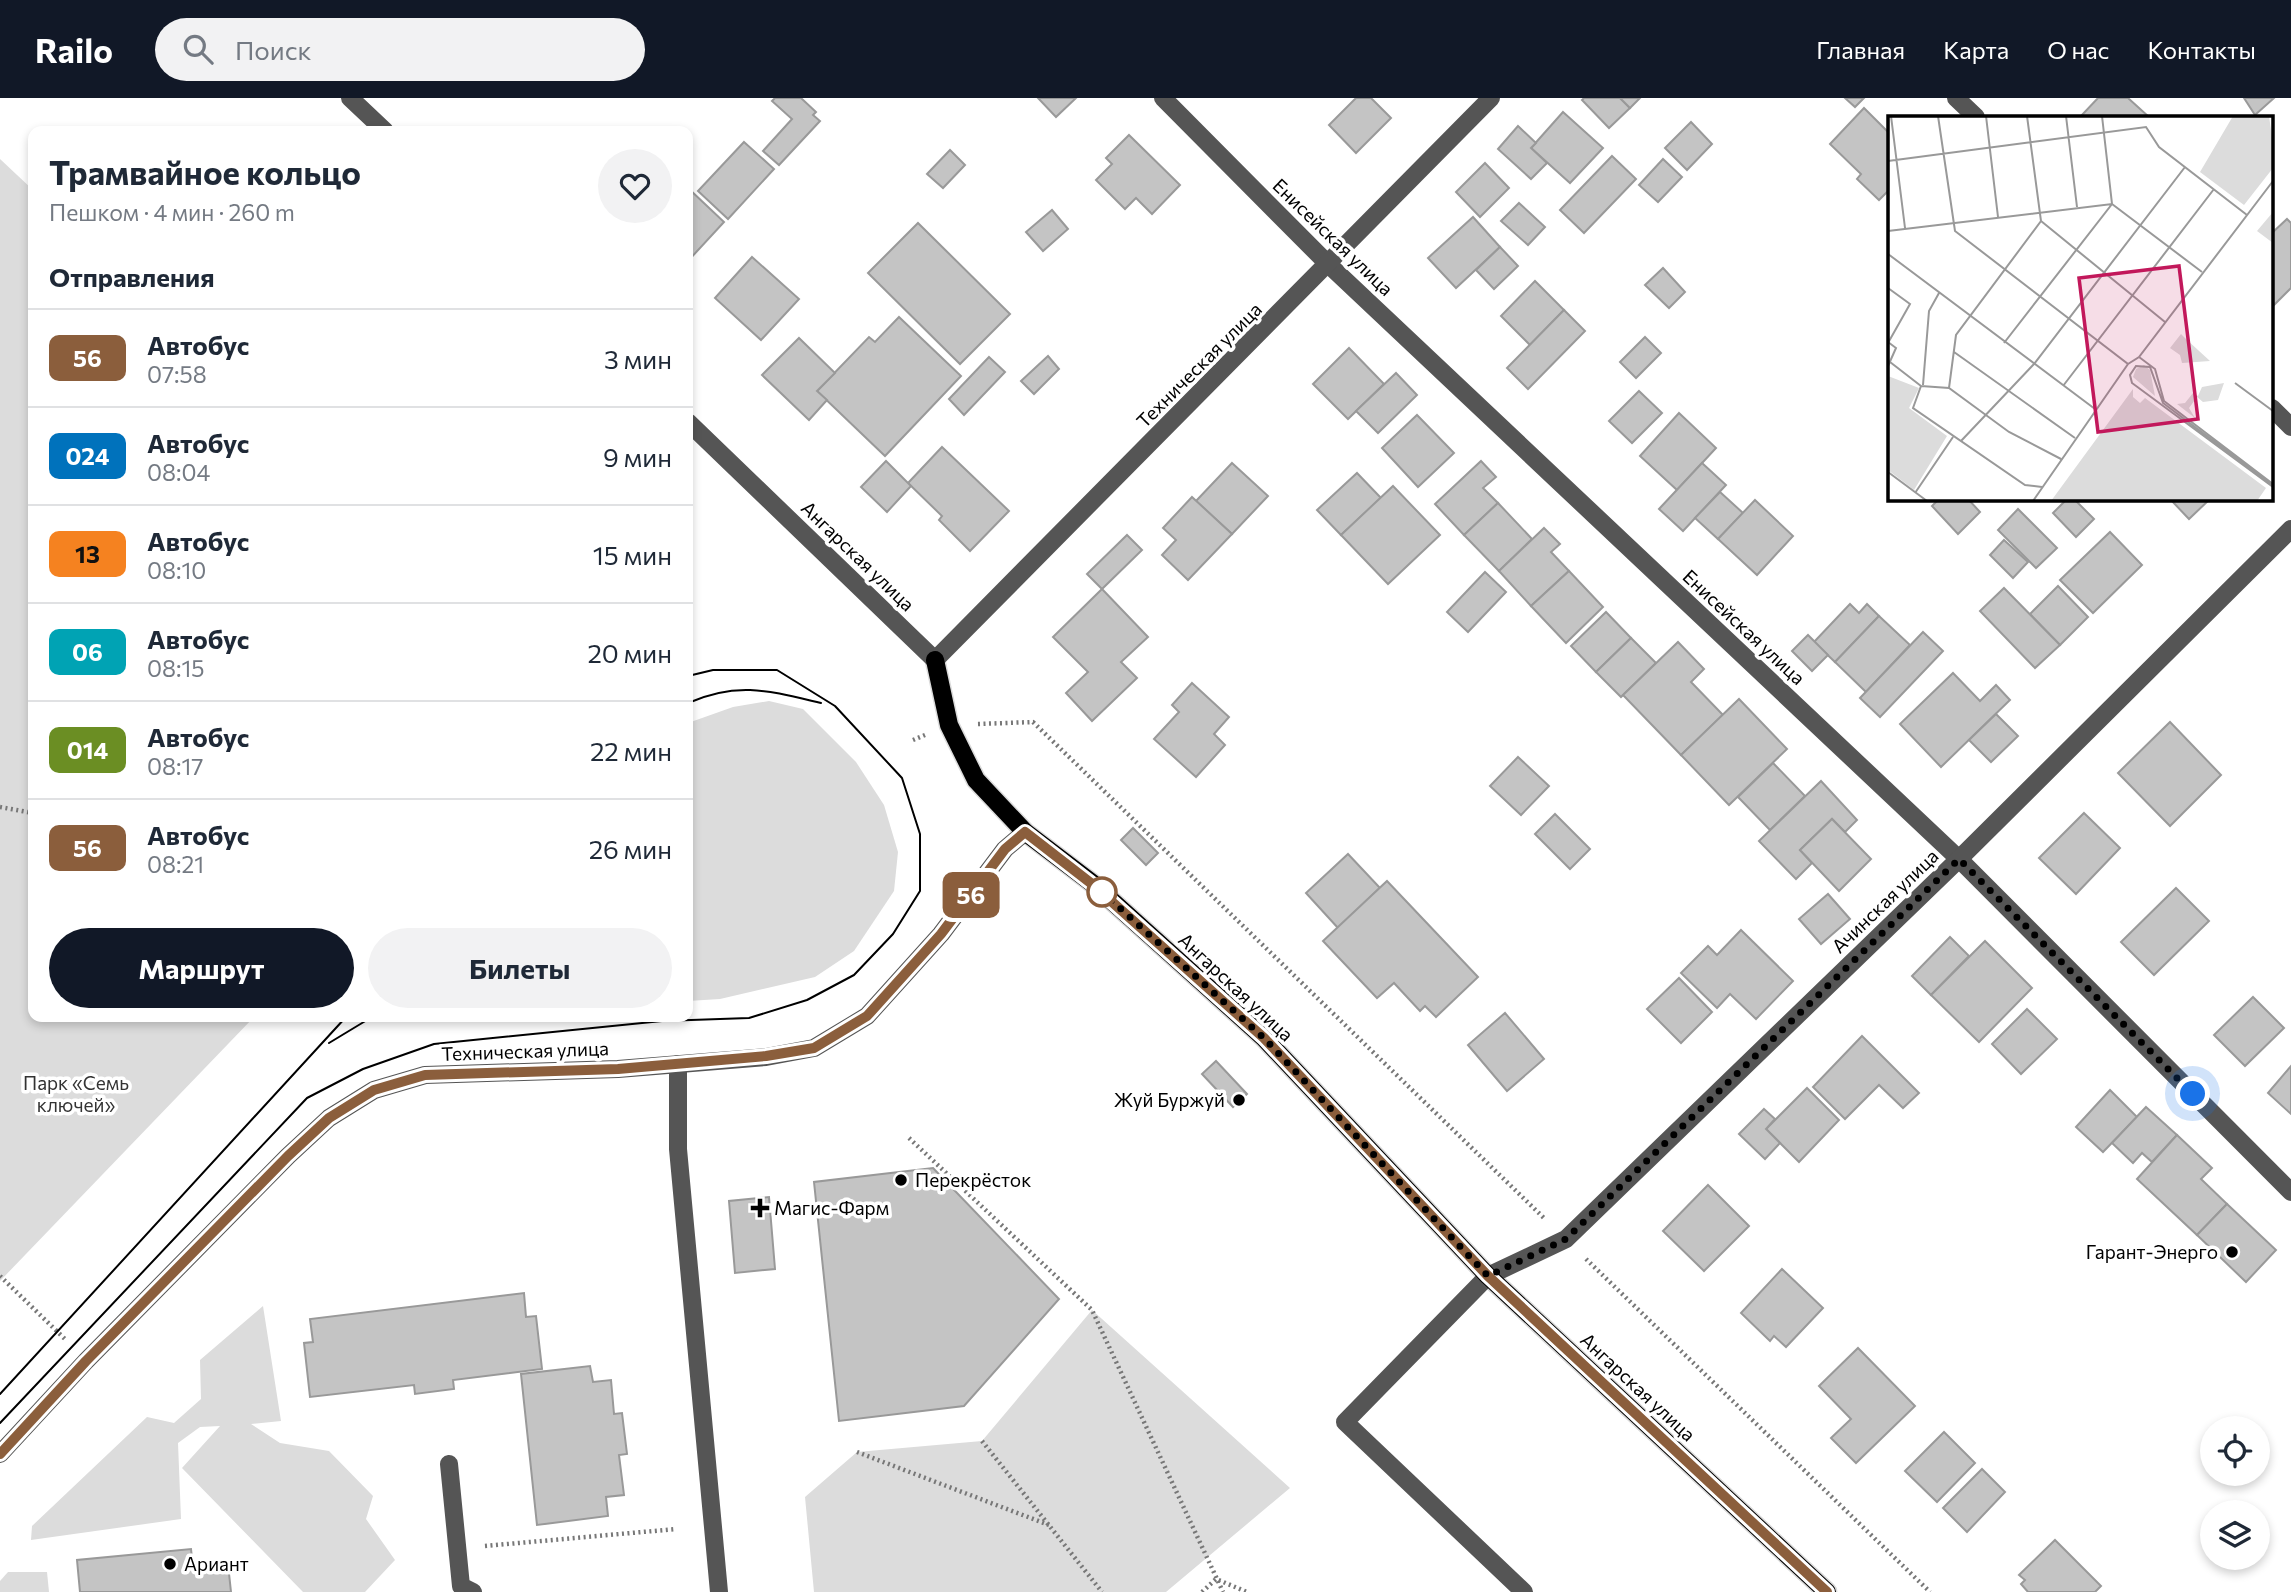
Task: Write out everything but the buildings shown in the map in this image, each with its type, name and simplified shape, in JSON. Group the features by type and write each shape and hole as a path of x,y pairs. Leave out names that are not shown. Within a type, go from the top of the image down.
{"main road":[{"name":"Ангарская улица","path":"935,660 948,725 976,780 1025,832 1092,884 1264,1038 1488,1276 1827,1592"}],"street":[{"path":"350,98 380,126"},
{"name":"Енисейская улица","path":"1163,98 1328,264 1959,859 2291,1192"},
{"name":"Техническая улица","path":"935,660 1491,98"},
{"path":"1956,98 1975,116"},
{"path":"2274,410 2291,427"},
{"name":"Ангарская улица","path":"693,427 935,660"},
{"name":"Ачинская улица","path":"1488,1276 1566,1239 1959,859 2291,529"},
{"name":"Техническая улица","path":"0,1454 86,1361 288,1156 329,1118 374,1090 425,1075 678,1064 766,1056 814,1048 867,1016 941,934 1005,849 1025,832"},
{"path":"678,1064 678,1149 719,1592"},
{"path":"1488,1276 1345,1422 1524,1592"},
{"path":"449,1464 461,1586 472,1592"}],"path":[{"path":"913,740 948,725 1033,722 1930,1592"},
{"path":"0,807 28,812"},
{"path":"909,1138 1092,1310 1223,1592"},
{"path":"0,1276 86,1361"},
{"path":"982,1441 1102,1592"},
{"path":"857,1452 1049,1525"},
{"path":"458,1548 676,1529"},
{"path":"1202,1592 1216,1578"},
{"path":"1216,1578 1247,1592"}],"green space":[{"name":"Парк «Семь ключей»","path":"0,159 28,185 28,1022 249,1022 0,1281"},
{"path":"769,701 803,709 856,762 884,805 898,852 894,891 854,951 815,977 720,999 693,1001 693,721 733,707"},
{"path":"263,1306 281,1421 251,1424 280,1443 329,1451 373,1496 366,1519 395,1560 365,1592 303,1592 182,1468 220,1426 200,1427 178,1443 181,1519 31,1540 32,1526 147,1417 174,1423 201,1399 200,1360"},
{"path":"1092,1310 1290,1488 1166,1592 814,1592 805,1497 857,1452 982,1441"},
{"path":"8,1572 47,1572 49,1592 0,1592 0,1581"}],"tram line":[{"path":"693,675 713,670 777,670 835,706 902,778 920,834 920,891 893,934 854,975 807,1000 749,1018 693,1020"},
{"path":"693,701 723,692 754,690 821,703"},
{"path":"0,1394 341,1022"},
{"path":"329,1043 364,1022"},
{"path":"0,1423 307,1098 363,1069 434,1044 652,1022"}],"bus line":[{"name":"56","path":"0,1454 86,1361 288,1156 329,1118 374,1090 425,1075 618,1069 766,1056 814,1048 867,1016 941,934 1005,849 1025,832 1092,884 1264,1038 1488,1276 1827,1592"}],"place":[{"name":"Жуй Буржуй","path":"1239,1100"},
{"name":"Перекрёсток","path":"901,1180"},
{"name":"Магис-Фарм","path":"760,1208"},
{"name":"Гарант-Энерго","path":"2232,1252"},
{"name":"Ариант","path":"170,1564"}],"route":[{"path":"1102,892 1264,1038 1488,1276 1566,1239 1959,859 2193,1094"}]}
